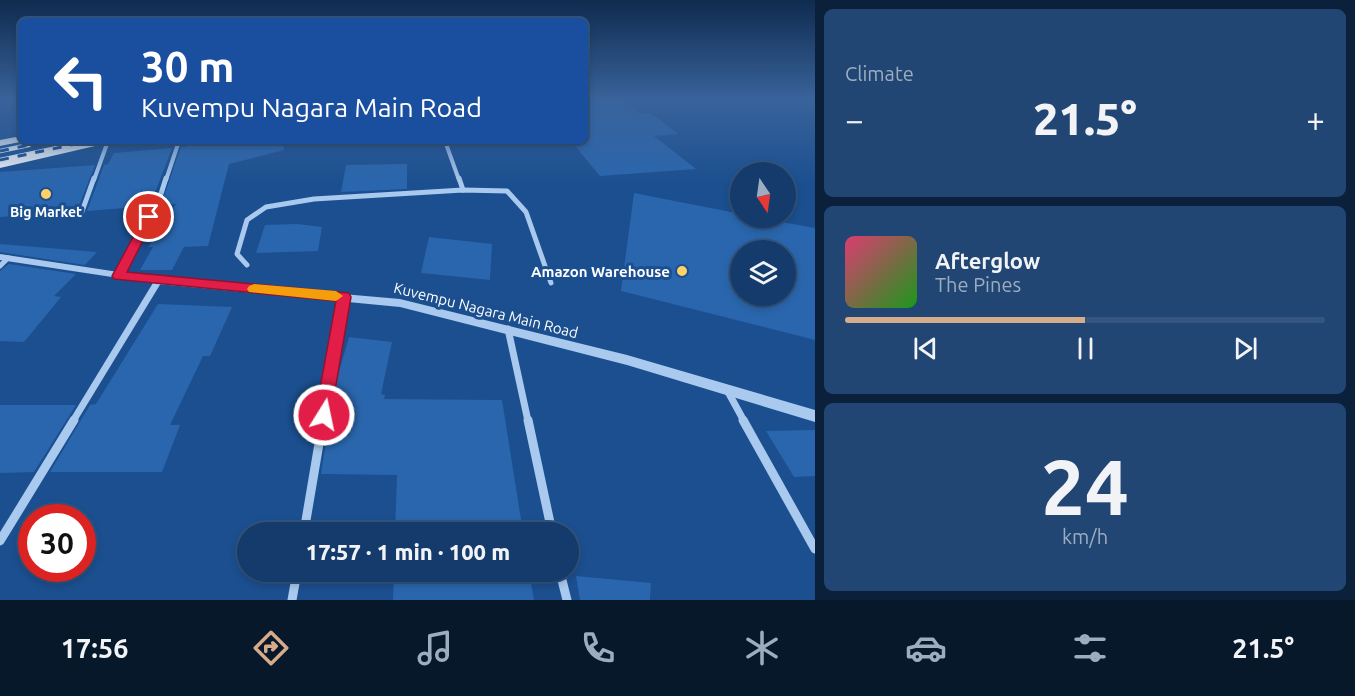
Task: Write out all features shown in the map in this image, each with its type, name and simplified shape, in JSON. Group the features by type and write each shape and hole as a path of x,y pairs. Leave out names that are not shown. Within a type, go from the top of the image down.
{"highway":[{"path":"0,143 18,140"},
{"path":"0,165 93,144"}],"street":[{"path":"80,217 105,144"},
{"path":"118,276 160,197 178,144"},
{"path":"446,144 462,190"},
{"path":"247,265 237,254 248,220 266,207 314,200 462,190 507,191 526,212 551,283"},
{"name":"Kuvempu Nagara Main Road","path":"2,260 158,281 400,303 627,360 815,416"},
{"path":"0,541 158,281"},
{"path":"306,522 344,297"},
{"path":"508,329 550,522"},
{"path":"727,390 815,549"},
{"path":"292,600 295,582"},
{"path":"562,582 567,600"}],"building":[{"path":"588,128 670,128 678,134 654,136 696,169 600,176 573,144 588,144"},
{"path":"187,144 283,144 284,150 229,164 208,246 184,247 172,270 140,270 153,247 148,247 176,204 161,205 181,147 186,147"},
{"path":"172,148 150,206 87,211 104,165 108,164 114,153"},
{"path":"407,164 407,189 341,192 346,165"},
{"path":"95,165 77,211 0,217 0,172"},
{"name":"Amazon Warehouse","path":"634,193 730,212 730,228 796,228 796,225 815,228 815,340 621,291"},
{"path":"297,224 322,227 318,251 256,253 265,225"},
{"path":"429,237 492,244 490,280 421,273"},
{"path":"0,244 97,252 85,265 0,252"},
{"path":"9,264 76,274 54,296 61,297 24,342 0,341 0,271"},
{"path":"158,304 232,307 210,356 203,356 170,425 180,425 162,472 50,472 90,405 96,404"},
{"path":"349,337 392,342 381,394 385,395 384,399 502,400 521,522 395,522 397,475 321,474 334,389"},
{"path":"0,405 76,405 34,472 0,473"},
{"path":"815,430 815,476 794,477 766,431"},
{"path":"579,576 651,583 650,600 580,600 577,582 579,582"},
{"path":"394,582 531,582 534,600 393,600"}],"railway":[{"path":"0,160 76,144"},
{"path":"0,151 29,145"}],"slow traffic":[{"path":"254,289 336,296"}],"place":[{"name":"Big Market","path":"46,194"},
{"name":"Amazon Warehouse","path":"682,271"}],"route":[{"path":"149,217 118,276 344,297 324,415"}]}
